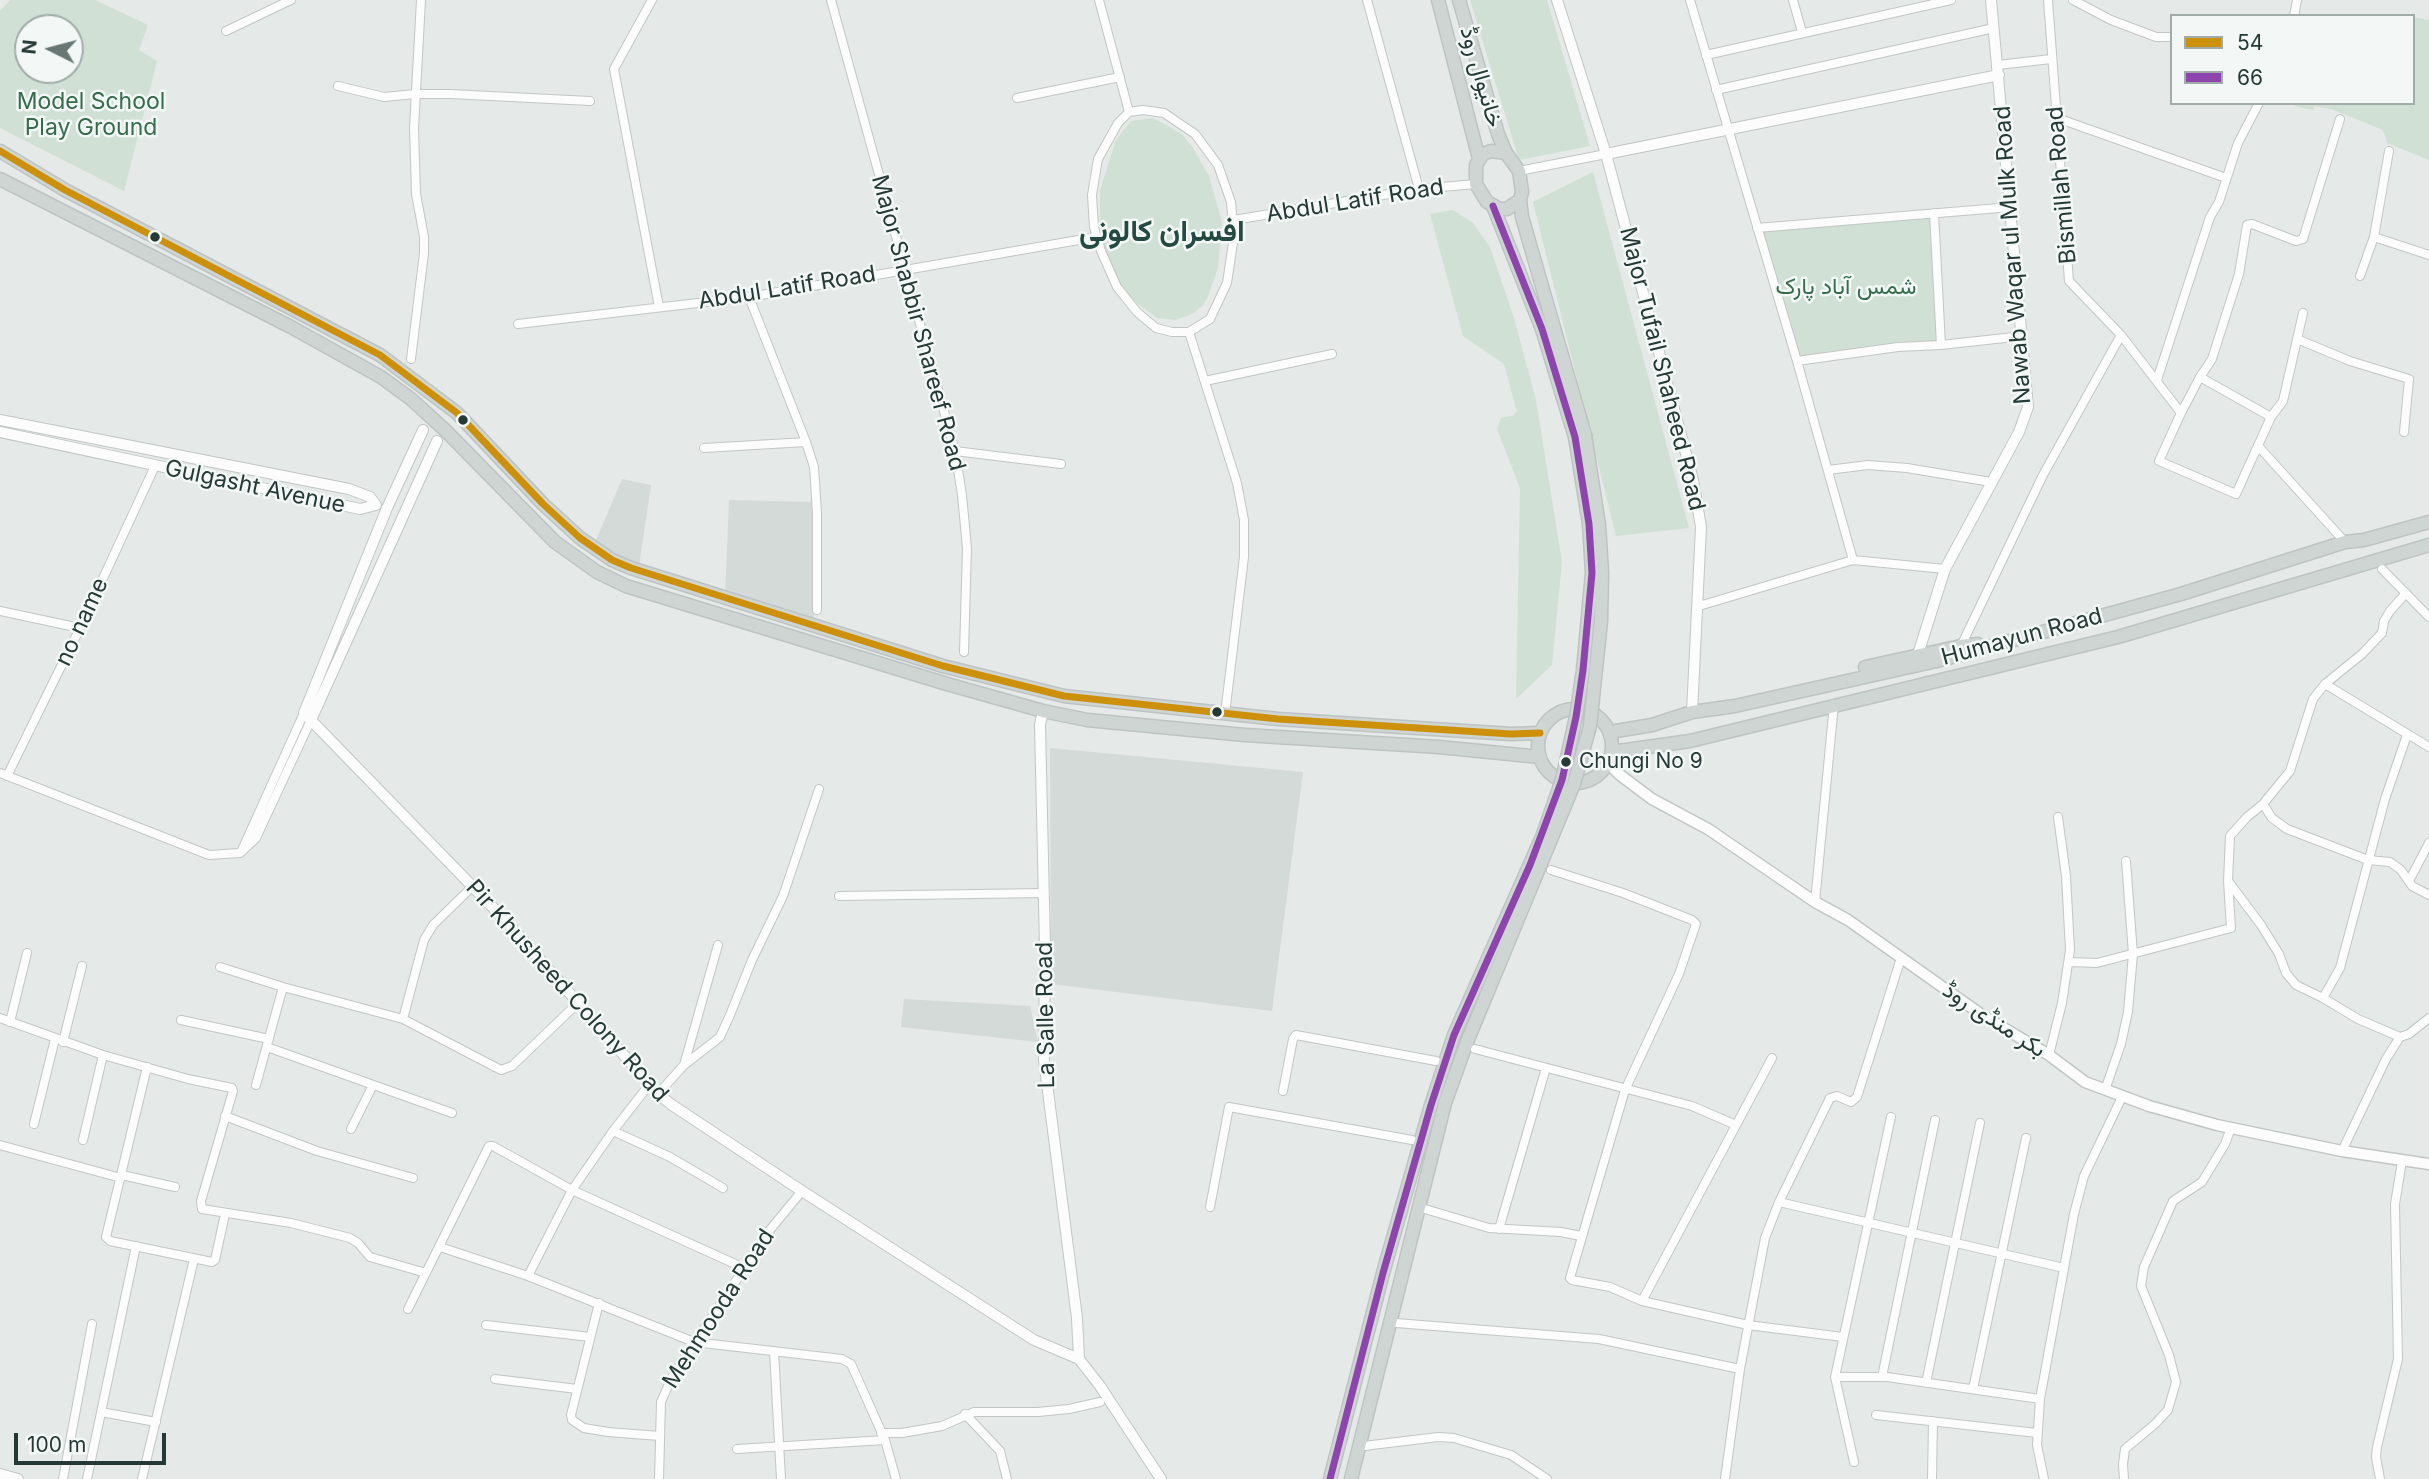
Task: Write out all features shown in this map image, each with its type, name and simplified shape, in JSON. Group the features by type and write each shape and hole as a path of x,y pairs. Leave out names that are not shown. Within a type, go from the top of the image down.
{"main road":[{"path":"1330,1479 1383,1273 1450,1047 1542,836 1562,780 1584,670 1592,573 1580,436 1542,329 1493,206 1480,194 1476,184 1479,159 1438,0"},
{"name":"خانیوال روڈ","path":"1459,0 1506,153"},
{"path":"1450,48 1471,43"},
{"path":"0,151 65,190 380,355 457,413 543,504 580,538 612,560 943,666 1077,698 1225,715 1511,734 1540,733"},
{"path":"1350,1479 1445,1102 1467,1042 1574,784 1590,726 1599,643 1602,573 1599,525 1580,436 1522,217 1519,171 1506,153 1490,151 1479,159"},
{"path":"0,179 291,327 382,377 445,430 555,542 597,572 626,586 1043,710 1087,720 1540,757"},
{"path":"1493,206 1507,209 1520,200"},
{"name":"Humayun Road","path":"1610,732 1652,724 1692,712 1735,706 1941,660 2181,594 2345,542 2364,540 2429,522"},
{"name":"Humayun Road","path":"1610,757 1690,741 2118,637 2429,545"},
{"path":"1692,712 1740,697 1917,654 1961,646 2007,642"},
{"path":"1580,709 1600,717 1610,732 1610,757 1595,777 1576,783 1556,778 1548,771 1540,757 1540,733 1556,713 1580,709"},
{"name":"بکر منڈی روڈ","path":"1610,757 1620,775 1652,799 1708,829 1815,902 1848,920 1982,1015 2049,1055 2085,1082 2149,1107 2231,1128 2342,1151 2429,1164"}],"street":[{"path":"226,31 270,5 291,0"},
{"path":"411,359 424,253 424,237 416,194 415,94 421,0"},
{"path":"652,0 614,69 659,307"},
{"name":"Major Shabbir Shareef Road","path":"831,0 955,451 967,548 964,652"},
{"path":"1098,0 1129,113"},
{"path":"1367,0 1419,189"},
{"name":"Major Tufail Shaheed Road","path":"1557,0 1606,154 1693,480 1701,527 1692,712"},
{"path":"1690,0 1853,560"},
{"path":"1793,0 1802,32"},
{"path":"1706,55 1919,3 1951,0"},
{"name":"Nawab Waqar ul Mulk Road","path":"1917,654 1945,569 2019,432 2028,407 1991,0"},
{"name":"Bismillah Road","path":"2048,0 2069,281 2121,335 2181,413"},
{"path":"2073,0 2111,20 2156,37 2170,37"},
{"path":"1716,90 1994,28"},
{"path":"1519,171 1728,130 2051,59"},
{"path":"1017,98 1120,77"},
{"path":"338,86 384,97 415,94 590,101"},
{"path":"2157,380 2210,217 2219,202 2238,143 2258,105"},
{"path":"1143,110 1164,113 1195,134 1223,175 1234,220 1233,252 1227,283 1210,319 1189,332 1156,328 1137,313 1117,287 1096,237 1092,195 1098,159 1118,123 1129,113 1143,110"},
{"path":"2057,118 2226,178"},
{"path":"2302,313 2283,401 2271,417 2236,494 2160,461 2181,413 2212,359 2239,274 2248,225 2252,224 2296,241 2303,239 2340,119"},
{"path":"2360,276 2374,237 2389,151"},
{"name":"Abdul Latif Road","path":"1234,220 1419,189 1476,184"},
{"path":"1757,228 2011,207"},
{"path":"1934,213 1941,345"},
{"name":"Abdul Latif Road","path":"518,324 749,296 1096,237"},
{"path":"2374,237 2429,254"},
{"path":"749,296 814,467 817,491 817,610"},
{"path":"1189,332 1237,483 1244,520 1244,556 1225,715"},
{"path":"1961,646 2043,475 2121,335"},
{"path":"1797,361 1898,346 1941,345 2023,336"},
{"path":"2297,339 2350,361 2409,379 2404,432"},
{"path":"1205,381 1332,354"},
{"path":"2200,377 2271,417"},
{"name":"Gulgasht Avenue","path":"0,420 349,489 370,497 376,505 360,509 0,432"},
{"path":"4,775 209,855 240,853 256,838 307,716 387,508 423,430"},
{"path":"307,716 437,441"},
{"path":"704,448 806,442"},
{"path":"2259,447 2345,542"},
{"path":"955,451 1061,464"},
{"path":"1828,470 1868,465 1907,468 1991,482"},
{"name":"no name","path":"4,775 80,628 155,466"},
{"path":"376,505 403,513"},
{"path":"1699,606 1853,560 1945,569"},
{"path":"2382,569 2429,617"},
{"path":"2068,962 2097,963 2231,928 2228,881 2230,836 2263,804 2290,771 2313,699 2325,684 2362,654 2382,633 2384,621 2390,611 2406,593"},
{"path":"0,611 80,628"},
{"path":"2325,684 2429,747"},
{"path":"1815,902 1834,704"},
{"name":"La Salle Road","path":"1043,710 1040,725 1044,1060 1077,1318 1079,1359"},
{"name":"Pir Khusheed Colony Road","path":"307,716 508,923 658,1094 802,1191 1034,1340 1079,1359"},
{"path":"2323,998 2340,968 2385,799 2407,735"},
{"path":"658,1094 684,1065 720,1037 752,960 783,896 819,789"},
{"path":"2263,804 2272,818 2287,830 2368,860 2390,862 2401,870 2412,886 2429,895"},
{"path":"2049,1055 2068,962 2070,932 2058,817"},
{"path":"2409,881 2429,843"},
{"path":"2105,1090 2123,1033 2133,954 2126,861"},
{"path":"1551,870 1623,893 1692,920 1696,924 1679,974 1625,1090 1570,1274 1572,1280 1609,1287 1642,1301 1748,1325 1843,1337"},
{"path":"2228,881 2261,925 2279,954 2286,973 2296,985 2358,1019 2400,1037"},
{"path":"403,1019 424,940 433,925 473,886"},
{"path":"839,896 1044,893"},
{"path":"684,1065 718,945"},
{"path":"10,1022 27,953"},
{"path":"1725,1479 1740,1369 1761,1253 1779,1202 1830,1098 1837,1096 1853,1102 1857,1097 1901,958"},
{"path":"34,1124 82,966"},
{"path":"220,967 403,1019 501,1070 512,1066 578,1003"},
{"path":"256,1085 283,987"},
{"path":"2342,1151 2386,1059 2400,1037 2429,1017"},
{"path":"0,1018 103,1055 232,1088 200,1206 207,1211 291,1223 350,1238 358,1242 370,1256 426,1273"},
{"path":"181,1020 268,1043 452,1113"},
{"path":"1283,1091 1296,1035 1436,1061"},
{"path":"1475,1049 1692,1106 1736,1125"},
{"path":"83,1140 103,1055"},
{"path":"1642,1301 1772,1058"},
{"path":"147,1067 106,1237 110,1241 207,1262 215,1260 225,1214"},
{"path":"1499,1229 1546,1069"},
{"path":"351,1129 373,1085"},
{"path":"528,1276 572,1189 649,1085"},
{"path":"2042,1479 2037,1445 2040,1399 2064,1268 2084,1176 2122,1097"},
{"path":"1210,1207 1229,1107 1412,1140"},
{"path":"225,1116 317,1152 413,1178"},
{"path":"1854,1462 1835,1377 1891,1116"},
{"path":"1882,1377 1935,1120"},
{"path":"1926,1382 1980,1123"},
{"path":"2124,1479 2125,1448 2168,1410 2175,1392 2175,1375 2169,1355 2141,1286 2144,1266 2173,1201 2202,1182 2225,1144 2231,1128"},
{"path":"613,1131 670,1157 723,1188"},
{"path":"1973,1389 2026,1138"},
{"path":"0,1145 121,1177 175,1187"},
{"path":"408,1308 489,1146 572,1189 744,1268"},
{"path":"2380,1479 2377,1447 2398,1359 2395,1204 2402,1161"},
{"name":"Mehmooda Road","path":"659,1479 661,1402 664,1393 694,1342 768,1231 802,1191"},
{"path":"1779,1202 2064,1268"},
{"path":"1425,1209 1499,1229 1561,1232 1581,1236"},
{"path":"87,1479 136,1247"},
{"path":"440,1247 528,1276 694,1342 842,1359 851,1364 883,1436 896,1479"},
{"path":"142,1479 194,1259"},
{"path":"599,1303 571,1415 576,1424 608,1432 660,1436"},
{"path":"63,1479 92,1324"},
{"path":"1396,1324 1599,1339 1740,1369"},
{"path":"486,1325 590,1338"},
{"path":"774,1351 780,1479"},
{"path":"1079,1359 1100,1386 1161,1479"},
{"path":"1835,1377 1882,1377 2040,1399"},
{"path":"495,1379 577,1389"},
{"path":"737,1449 883,1436 942,1426 974,1412 1049,1411 1100,1402"},
{"path":"101,1412 156,1422"},
{"path":"965,1414 1000,1451 1007,1479"},
{"path":"1875,1415 2037,1433"},
{"path":"1932,1479 1933,1420"},
{"path":"1364,1446 1454,1437 1511,1455 1547,1479"},
{"path":"0,1474 18,1479"}],"shaded area":[{"path":"622,479 651,485 639,566 594,545"},
{"path":"729,500 815,502 814,622 725,600"},
{"path":"1050,748 1303,772 1272,1011 1051,984"},
{"path":"904,999 1030,1006 1038,1042 901,1027"}],"green space":[{"name":"Model School Play Ground","path":"10,0 95,0 148,25 139,50 157,61 124,191 0,128 0,11"},
{"path":"1470,0 1547,0 1590,146 1519,160"},
{"path":"2415,17 2429,20 2429,160 2387,143 2383,130 2331,109 2314,106 2313,110 2295,106 2415,105"},
{"path":"1153,118 1182,134 1193,148 1209,176 1222,222 1218,268 1208,296 1194,313 1176,320 1157,318 1134,301 1119,282 1106,254 1100,232 1100,190 1116,140 1131,121"},
{"path":"1593,172 1689,528 1616,536 1533,202"},
{"path":"1453,210 1473,223 1490,247 1514,318 1536,400 1562,562 1552,665 1516,699 1520,488 1497,429 1501,418 1517,412 1504,364 1463,336 1430,214"},
{"name":"شمس آباد پارک","path":"1931,217 1937,341 1901,342 1798,358 1759,230"}],"transit line":[{"name":"54","path":"0,151 65,190 380,355 457,413 543,504 580,538 612,560 631,568 943,666 1064,696 1278,719 1511,734 1540,733"},
{"name":"66","path":"1330,1479 1383,1273 1431,1105 1454,1035 1530,865 1562,780 1583,670 1592,573 1589,524 1575,437 1542,329 1493,206"}],"place":[{"name":"Chungi No 9","path":"1566,762"}],"district":[{"name":"افسران کالونی","path":"1162,232"}]}
